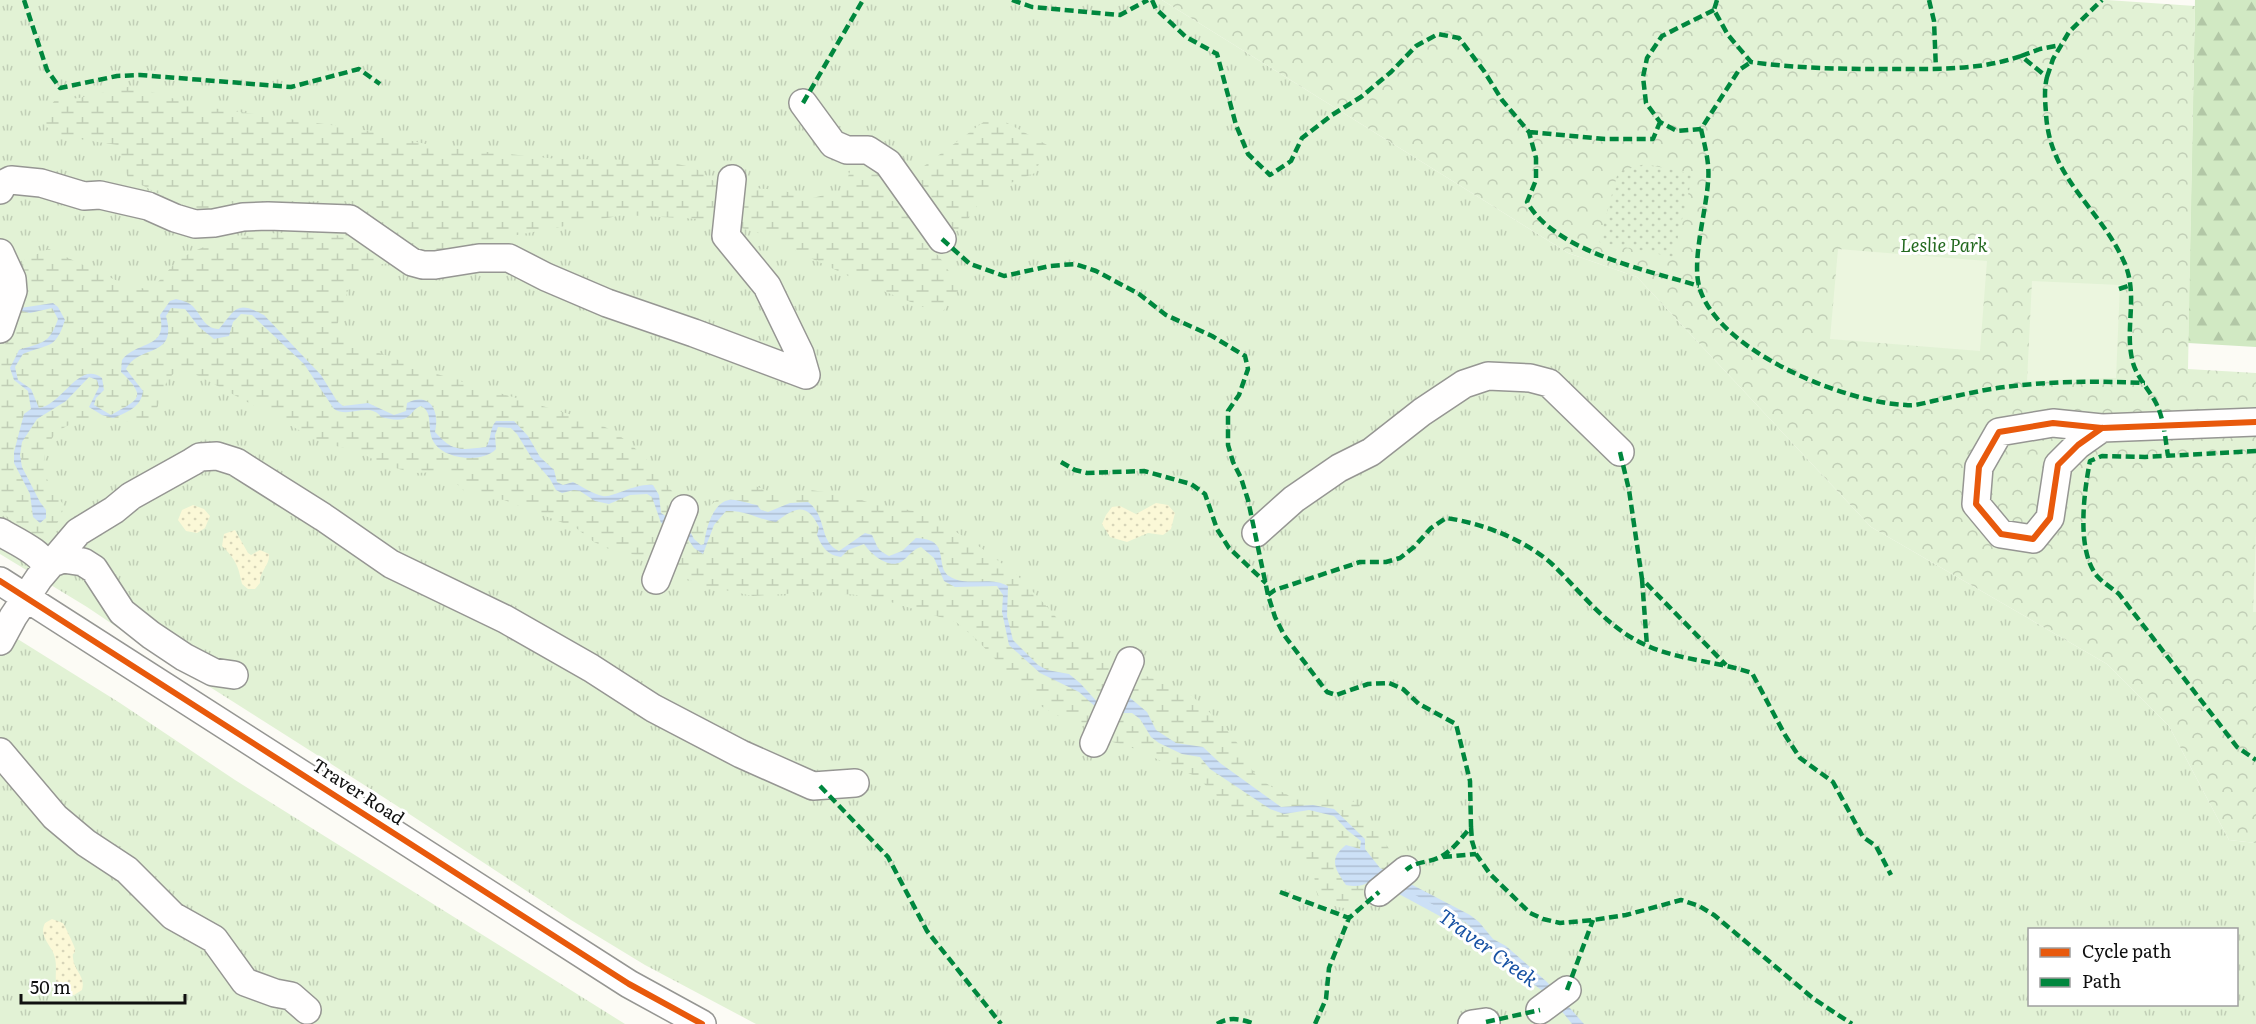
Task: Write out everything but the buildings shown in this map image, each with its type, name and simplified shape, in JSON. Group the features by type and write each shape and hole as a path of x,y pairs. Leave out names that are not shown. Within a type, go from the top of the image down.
{"street":[{"path":"803,103 833,144 847,150 868,150 888,163 942,239"},
{"path":"0,190 3,184 11,180 41,183 84,196 100,195 148,206 195,224 214,224 243,217 268,216 350,219 412,262 435,266 479,258 509,258 546,277 607,303 806,375 800,354 767,286 726,236 732,179"},
{"path":"0,253 12,279 5,316"},
{"path":"1256,533 1294,499 1339,468 1371,452 1422,412 1464,384 1488,376 1530,378 1549,384 1620,452"},
{"path":"2102,428 2078,445 2058,465 2050,518 2033,539 2001,534 1976,504 1979,467 1999,432 2053,423 2102,428 2256,422"},
{"path":"0,641 48,567 78,532 114,510 131,496 200,457 217,456 227,458 266,480 391,564 505,619 591,668 664,715 741,754 813,786 855,783"},
{"path":"656,580 684,509"},
{"path":"0,532 41,557 48,567"},
{"path":"48,567 63,559 83,562 94,569 122,612 151,635 184,657 213,672 234,675"},
{"name":"Traver Road","path":"0,581 629,984 702,1024"},
{"path":"1094,743 1130,661"},
{"path":"0,752 30,791 55,817 86,843 127,870 173,916 214,939 244,982 274,993 291,996 307,1010"},
{"path":"1379,892 1406,870"},
{"path":"1540,1010 1567,990"}],"green space":[{"path":"0,0 1162,0 1568,253 1637,277 1871,527 2107,664 2169,726 2229,840 2256,843 2256,1024 756,1024 645,965 571,920 87,607 0,554"},
{"name":"Leslie Park","path":"1162,0 2107,0 2195,6 2188,369 2256,373 2256,843 2229,840 2169,726 2107,664 1871,527 1637,277 1568,253"},
{"path":"2195,0 2256,0 2256,347 2188,343"},
{"path":"132,86 198,106 359,129 439,147 558,159 660,160 695,168 721,186 782,190 809,199 843,190 852,166 875,171 893,189 993,115 1047,145 1035,173 986,193 962,228 924,238 944,263 959,289 941,314 863,283 754,231 700,219 623,215 443,249 364,269 349,287 336,329 357,345 437,374 595,422 624,439 649,462 671,489 689,517 700,519 721,496 748,483 775,494 810,490 847,495 870,503 920,512 935,519 977,545 1016,574 1052,612 1078,646 1107,662 1163,682 1191,695 1222,724 1246,754 1250,767 1257,777 1270,786 1292,797 1337,798 1360,803 1358,817 1382,839 1400,866 1360,902 1348,908 1341,908 1320,899 1316,890 1313,867 1222,801 1197,777 1128,746 1105,740 1088,726 1060,717 1039,705 977,640 956,622 871,596 815,592 753,596 701,585 669,571 653,558 613,551 594,542 576,528 504,500 478,497 463,490 451,478 440,472 415,473 376,461 358,451 323,443 199,376 180,370 164,387 157,409 149,418 137,421 81,422 70,425 52,438 46,450 44,465 47,479 63,504 62,515 55,526 45,534 31,535 24,531 0,508 0,352 10,336 23,260 49,249 124,284 150,290 179,260 211,244 250,236 291,232 327,233 354,241 380,222 342,199 198,214 128,178 117,145 54,135 40,119 55,100 79,98"},
{"path":"1645,164 1693,174 1673,257 1599,242 1618,172"},
{"path":"1838,249 1987,261 1980,351 1830,339"},
{"path":"2032,281 2120,285 2116,378 2027,381"},
{"path":"2256,531 2256,612 2253,612"},
{"path":"0,628 120,703 235,780 625,1024 0,1024"}],"sand":[{"path":"1156,503 1168,505 1175,513 1171,529 1163,535 1148,533 1127,542 1110,537 1102,524 1112,507 1120,506 1136,514"},
{"path":"193,505 204,509 210,516 205,528 197,533 186,531 178,520 182,510"},
{"path":"235,530 248,553 251,555 260,550 269,554 260,583 255,589 248,589 242,584 236,563 222,546 224,534"},
{"path":"52,919 63,923 75,947 74,963 83,985 82,990 74,995 61,994 58,990 55,958 43,933 45,923"}],"water":[{"path":"176,299 190,304 209,326 219,329 237,309 248,308 264,315 321,375 337,401 343,406 368,403 394,415 406,411 407,403 415,400 427,401 436,417 435,432 447,443 463,449 486,447 496,421 514,421 528,436 540,457 554,470 557,482 563,485 573,482 596,494 607,496 639,486 653,485 659,495 661,513 691,533 701,545 704,544 708,525 714,512 723,502 729,500 757,505 761,510 768,512 790,503 808,502 818,515 828,541 839,551 865,533 872,535 879,549 889,556 902,551 916,538 927,539 938,548 943,566 949,576 963,581 993,581 1008,586 1007,616 1013,640 1038,665 1047,670 1069,674 1100,705 1129,697 1147,712 1156,730 1176,743 1203,747 1220,763 1281,807 1313,805 1334,809 1365,839 1365,849 1380,868 1470,915 1493,939 1506,946 1547,982 1584,1024 1572,1024 1546,994 1495,956 1462,920 1381,878 1361,885 1346,885 1336,869 1335,860 1340,850 1346,845 1360,849 1361,841 1334,816 1309,810 1284,814 1270,809 1210,769 1200,757 1182,754 1159,743 1151,737 1140,719 1132,713 1123,713 1113,718 1099,710 1079,692 1040,673 1009,645 1002,612 1003,595 997,586 955,587 944,581 934,558 921,547 896,564 880,559 864,544 848,550 841,557 832,554 823,547 817,535 819,527 814,519 805,510 800,509 776,522 740,512 726,511 714,525 703,554 694,548 686,536 661,523 652,497 647,494 630,495 609,504 595,501 580,491 562,493 556,490 511,428 498,427 495,435 496,449 490,453 465,458 448,454 435,444 432,439 428,413 421,406 400,420 381,417 371,410 340,412 334,409 304,364 252,315 241,314 233,322 229,336 214,339 199,327 185,309 171,308 166,316 167,339 162,345 132,361 126,369 143,391 137,405 113,418 102,415 89,407 99,387 97,380 89,377 66,401 37,419 22,442 20,455 22,467 46,510 46,518 40,523 33,517 30,494 14,463 14,452 24,414 31,409 28,391 14,380 10,368 19,350 39,344 48,338 58,319 52,308 30,313 14,309 53,303 65,320 54,341 45,347 23,354 15,367 18,380 31,389 39,408 48,405 78,379 94,374 102,378 104,390 96,398 94,405 111,415 137,397 135,387 121,372 122,360 136,349 156,339 160,334 160,315 170,301"}],"waterway":[{"name":"Traver Creek","path":"1395,888 1458,922 1489,948"}],"marked path":[{"path":"24,0 47,70 60,88 117,76 140,75 291,87 359,69 380,84"},
{"path":"803,103 863,0"},
{"path":"1012,0 1032,7 1120,15 1148,0"},
{"path":"1152,0 1156,9 1186,37 1217,54 1236,125 1248,154 1270,175 1291,161 1302,138 1361,97 1391,72 1416,46 1438,34 1459,38 1502,100 1529,132 1536,158 1536,180 1527,202 1540,219 1558,234 1604,257 1699,286"},
{"path":"1717,0 1714,10 1728,35 1751,62 1824,68 1929,69 1991,64 2021,56 2047,77 2046,113 2049,136 2056,157 2066,175 2115,244 2129,276 2132,359 2139,376 2159,409 2168,456"},
{"path":"1929,0 1934,21 1936,70"},
{"path":"2047,77 2053,59 2069,32 2102,0"},
{"path":"1714,10 1662,36 1647,58 1643,77 1646,103 1660,122 1677,131 1701,129 1739,70 1751,62"},
{"path":"2021,56 2061,45"},
{"path":"1529,132 1605,139 1653,139 1660,122"},
{"path":"1701,129 1707,156 1708,175 1698,249 1699,286 1710,310 1730,332 1756,352 1819,384 1851,395 1881,402 1909,405 2022,385 2075,382 2145,383"},
{"path":"942,239 970,264 1004,276 1050,266 1075,264 1096,271 1139,294 1166,315 1212,336 1245,356 1248,369 1239,395 1228,411 1228,445 1248,500 1268,595 1284,635 1327,692 1336,695 1368,684 1389,683 1403,689 1419,704 1456,724 1470,781 1471,827 1448,852 1434,860 1414,865 1406,870"},
{"path":"2119,289 2131,285"},
{"path":"2256,451 2145,457 2102,456 2090,461 2083,520 2086,551 2090,565 2097,576 2119,594 2237,747 2256,760"},
{"path":"1620,452 1629,490 1642,579 1726,665"},
{"path":"1061,462 1075,470 1087,473 1144,471 1191,484 1205,494 1217,529 1229,548 1266,583"},
{"path":"1268,595 1275,590 1360,562 1386,562 1400,558 1414,547 1431,528 1446,518 1489,528 1517,540 1553,565 1601,614 1634,639 1677,656 1752,673 1800,758 1833,782 1863,837 1876,846 1891,875"},
{"path":"1642,579 1647,646"},
{"path":"820,786 888,857 927,931 1001,1024"},
{"path":"1471,827 1476,854 1490,874 1530,913 1560,923 1626,915 1681,900 1699,906 1714,915 1814,999 1852,1024"},
{"path":"1443,857 1476,854"},
{"path":"1280,892 1349,918"},
{"path":"1315,1024 1326,999 1329,968 1349,918 1379,892"},
{"path":"1567,990 1593,920"},
{"path":"1486,1022 1540,1010"},
{"path":"1217,1024 1236,1019 1255,1024"}],"cycle path":[{"path":"2102,428 2078,445 2058,465 2050,518 2033,539 2001,534 1976,504 1979,467 1999,432 2053,423 2102,428 2256,422"},
{"path":"0,581 629,984 702,1024"}]}
